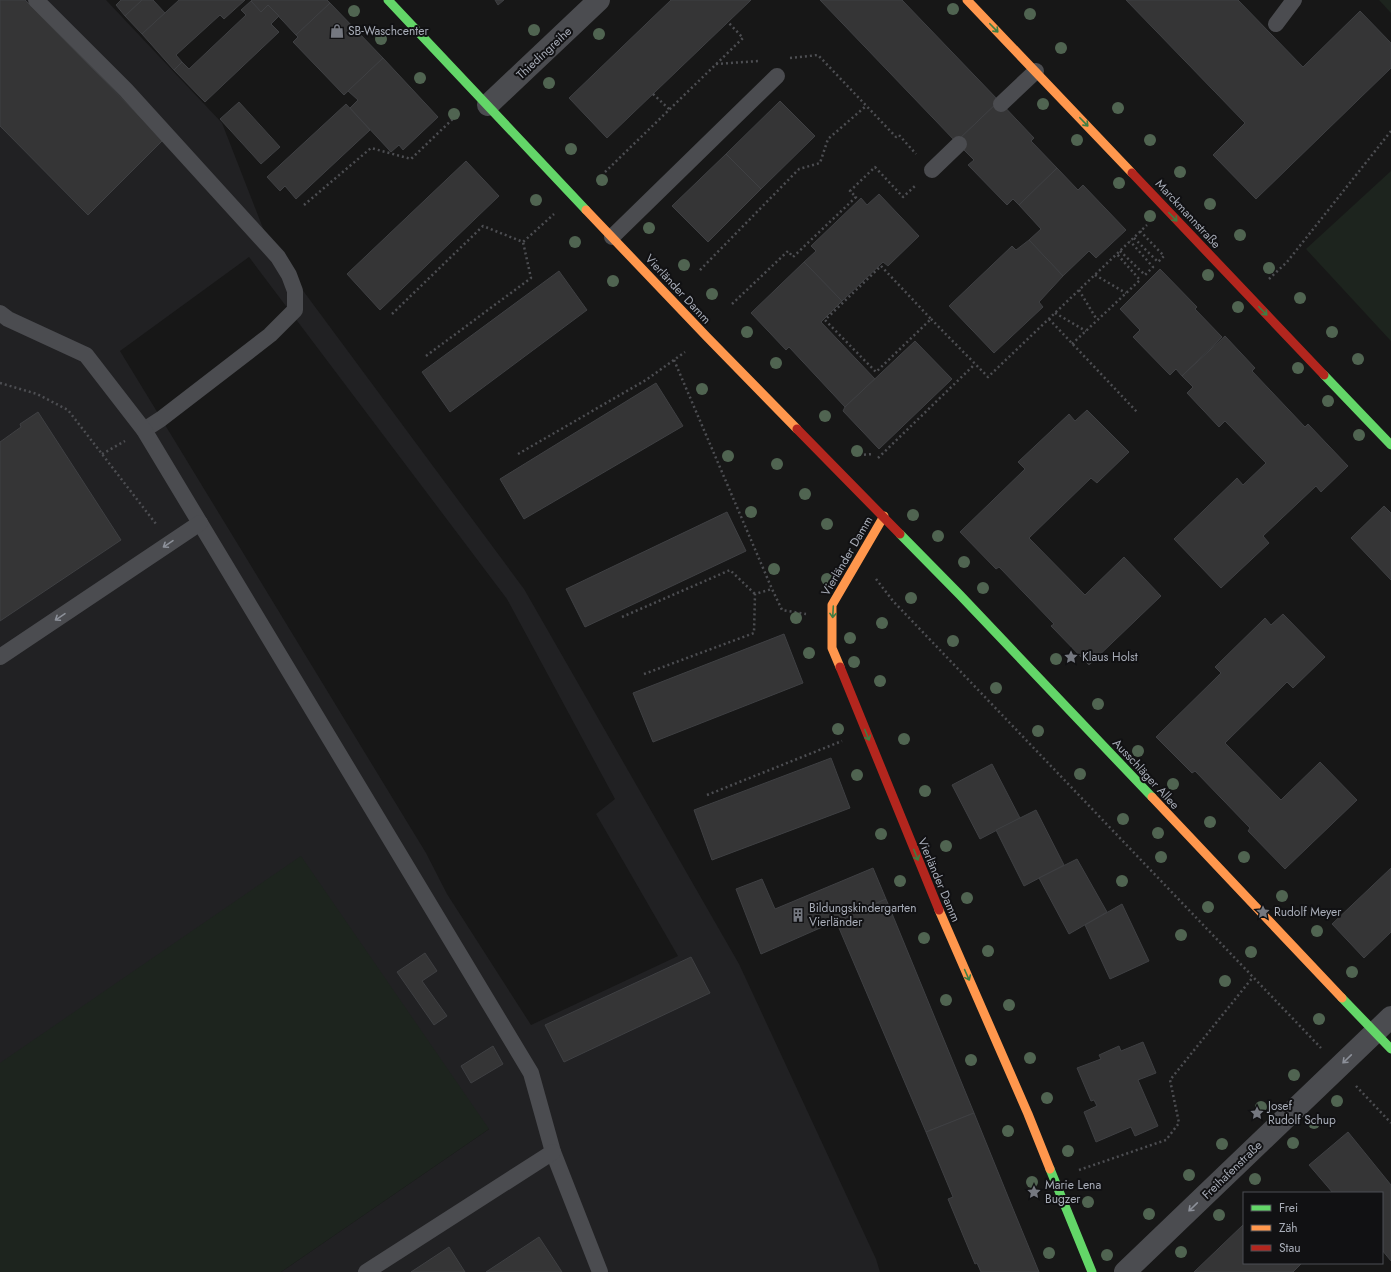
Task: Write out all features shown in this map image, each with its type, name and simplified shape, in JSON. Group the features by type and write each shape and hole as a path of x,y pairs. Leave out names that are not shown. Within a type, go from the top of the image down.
{"street":[{"name":"Vierländer Damm","path":"388,0 707,337 884,516 832,605 832,648 930,890 1025,1107 1092,1272"},
{"name":"Thiedingreihe","path":"483,100 599,0"},
{"name":"Marckmannstraße","path":"967,0 1391,445"},
{"name":"Ausschläger Allee","path":"884,516 1383,1025 1391,1049"},
{"name":"Freihafenstraße","path":"1125,1272 1383,1025"}],"lane":[{"path":"36,0 126,90 232,205 278,257 289,275 295,291 295,310 270,336 161,419 144,430"},
{"path":"1276,24 1294,0"},
{"path":"1001,104 1036,71"},
{"path":"612,237 776,76"},
{"path":"932,170 959,144"},
{"path":"0,313 8,319 86,354 144,430 531,1073 553,1152 600,1272"},
{"path":"0,657 200,523"},
{"path":"366,1272 553,1152"}],"path":[{"path":"605,172 743,38 728,22"},
{"path":"732,304 788,251 794,257 856,197 850,191 875,167 904,197 932,170 899,135 896,137 818,55"},
{"path":"716,64 762,60"},
{"path":"653,94 669,109"},
{"path":"304,205 371,148 412,159 483,100"},
{"path":"700,270 799,169 820,163 828,140 866,106"},
{"path":"1250,297 1287,262 1391,131"},
{"path":"523,242 574,196"},
{"path":"392,314 483,226 523,242"},
{"path":"1134,238 1158,262 1164,256 1140,231"},
{"path":"426,356 531,278 523,242"},
{"path":"931,319 876,372 825,320 881,266 988,377 1129,242 1154,267 1145,274 1120,251"},
{"path":"1072,344 1140,280 1117,254"},
{"path":"1095,275 1126,293"},
{"path":"1079,290 1097,320"},
{"path":"1055,313 1086,331"},
{"path":"1049,319 1137,412"},
{"path":"518,454 646,380 707,337"},
{"path":"674,360 782,610 832,619"},
{"path":"878,458 975,364"},
{"path":"0,383 37,394 68,410 170,543"},
{"path":"860,556 892,601 1391,1123"},
{"path":"622,617 730,570 755,594 754,633 644,674"},
{"path":"755,594 772,589"},
{"path":"707,795 866,732"},
{"path":"1097,1163 1166,1140 1179,1123 1170,1080 1253,977"}],"shaded area":[{"path":"0,0 106,0 222,123 270,246 524,589 739,964 876,1259 880,1272 281,1272 489,1129 0,1063","holes":["249,257 507,599 615,799 596,814 678,956 531,1025 447,894 426,853 120,351"]},
{"path":"1379,0 1391,0 1391,13"},
{"path":"1391,171 1391,341 1306,249"},
{"path":"301,856 489,1129 281,1272 0,1272 0,1063"}],"building":[{"path":"0,0 25,0 163,140 88,215 0,126"},
{"path":"121,0 142,0 125,16 116,5"},
{"path":"142,0 153,0 165,13 142,34 125,16"},
{"path":"179,0 245,0 224,19 220,15 176,55 182,62 174,70 142,34"},
{"path":"327,0 330,3 296,35 268,5 261,12 251,1"},
{"path":"495,0 504,0 498,5"},
{"path":"671,0 751,0 607,138 569,98"},
{"path":"820,0 902,0 999,101 956,142"},
{"path":"1126,0 1238,0 1303,67 1360,11 1391,43 1391,68 1256,199 1213,155 1245,123"},
{"path":"251,1 261,12 268,5 279,16 271,24 279,32 205,102 174,70 182,62 189,69 246,15 241,10"},
{"path":"330,3 383,58 344,95 293,42 298,37 296,35"},
{"path":"383,58 438,117 403,150 399,145 391,152 350,108 358,100 348,91"},
{"path":"780,101 815,136 761,189 726,154"},
{"path":"999,101 1034,138 1031,141 1057,168 1019,205 1013,199 1007,205 968,165 974,160 956,142"},
{"path":"239,102 280,147 261,164 220,119"},
{"path":"346,104 370,130 296,199 285,186 280,191 267,177"},
{"path":"726,154 761,189 708,242 672,206"},
{"path":"466,161 499,196 380,310 347,274"},
{"path":"1057,168 1078,190 1083,185 1126,230 1096,258 1089,251 1063,276 1029,240 1041,229 1019,205"},
{"path":"879,194 919,236 888,266 883,262 842,301 804,262 816,251 811,246 861,198 867,205"},
{"path":"1029,240 1063,276 1039,302 1043,307 994,353 949,306 1012,246 1016,250"},
{"path":"804,262 842,301 821,322 875,379 845,407 789,347 786,350 751,313"},
{"path":"1160,269 1197,307 1195,309 1222,337 1182,376 1176,369 1170,375 1133,337 1140,330 1120,309"},
{"path":"559,271 587,310 450,412 422,372"},
{"path":"1225,336 1255,368 1252,371 1305,427 1308,424 1348,466 1321,492 1316,486 1263,536 1269,543 1221,588 1174,539 1237,478 1243,485 1266,463 1225,421 1219,427 1187,393 1193,387 1182,376"},
{"path":"915,341 952,379 879,449 843,411 845,407"},
{"path":"656,383 683,426 524,519 500,479"},
{"path":"1087,410 1129,452 1097,483 1091,478 1029,538 1085,595 1124,557 1161,596 1089,665 1051,626 1054,624 999,567 996,569 960,532 1025,469 1018,462 1069,414 1075,421"},
{"path":"38,412 121,540 0,621 0,442 21,427 20,424"},
{"path":"1384,506 1391,513 1391,580 1351,538"},
{"path":"727,512 746,551 585,627 566,589"},
{"path":"1283,614 1325,657 1293,688 1287,682 1225,743 1281,800 1320,762 1357,800 1285,869 1248,831 1250,828 1195,771 1192,773 1156,737 1221,673 1215,667 1265,618 1271,625"},
{"path":"784,634 803,683 653,742 633,693"},
{"path":"831,758 850,808 712,860 694,810"},
{"path":"992,764 1020,818 980,839 952,785"},
{"path":"1036,810 1064,865 1024,886 996,830"},
{"path":"1077,859 1107,912 1069,934 1039,878"},
{"name":"Bildungskindergarten Vierländer","path":"873,868 886,899 761,954 736,889 762,879 775,909"},
{"path":"1391,868 1391,932 1364,958 1332,924"},
{"path":"886,899 974,1113 926,1132 836,921"},
{"path":"1122,904 1149,961 1110,979 1085,925"},
{"path":"425,953 437,971 422,981 447,1016 434,1025 397,972"},
{"path":"691,957 710,993 564,1062 545,1025"},
{"path":"1143,1042 1156,1073 1138,1080 1158,1126 1135,1136 1131,1127 1096,1142 1084,1112 1097,1106 1094,1100 1091,1101 1077,1068 1101,1059 1099,1055 1119,1046 1121,1051"},
{"path":"493,1046 503,1064 471,1083 461,1066"},
{"path":"974,1113 1039,1272 981,1272 977,1263 975,1264 948,1199 953,1197 926,1132"},
{"path":"1348,1132 1391,1185 1391,1261 1383,1251 1383,1192 1332,1192 1309,1165"},
{"path":"1243,1225 1243,1264 1301,1264 1293,1272 1194,1272"},
{"path":"539,1237 562,1272 486,1272"},
{"path":"449,1247 465,1272 411,1272"}],"traffic: fast":[{"path":"388,0 586,210"},
{"path":"1324,375 1391,445"},
{"path":"900,534 1152,797"},
{"path":"1342,998 1391,1049"},
{"path":"1050,1169 1092,1272"}],"traffic: slow":[{"path":"967,0 1132,173"},
{"path":"586,210 797,429"},
{"path":"840,667 832,648 832,605 884,516"},
{"path":"1152,797 1342,998"},
{"path":"939,910 1028,1114 1050,1169"}],"traffic: jam":[{"path":"1132,173 1324,375"},
{"path":"797,429 900,534"},
{"path":"840,667 939,910"}],"place":[{"name":"SB-Waschcenter","path":"337,31"},
{"name":"Klaus Holst","path":"1071,657"},
{"name":"Rudolf Meyer","path":"1263,912"},
{"name":"Bildungskindergarten Vierländer","path":"798,915"},
{"name":"Josef Rudolf Schup","path":"1257,1113"},
{"name":"Marie Lena Bugzer","path":"1034,1192"}]}
